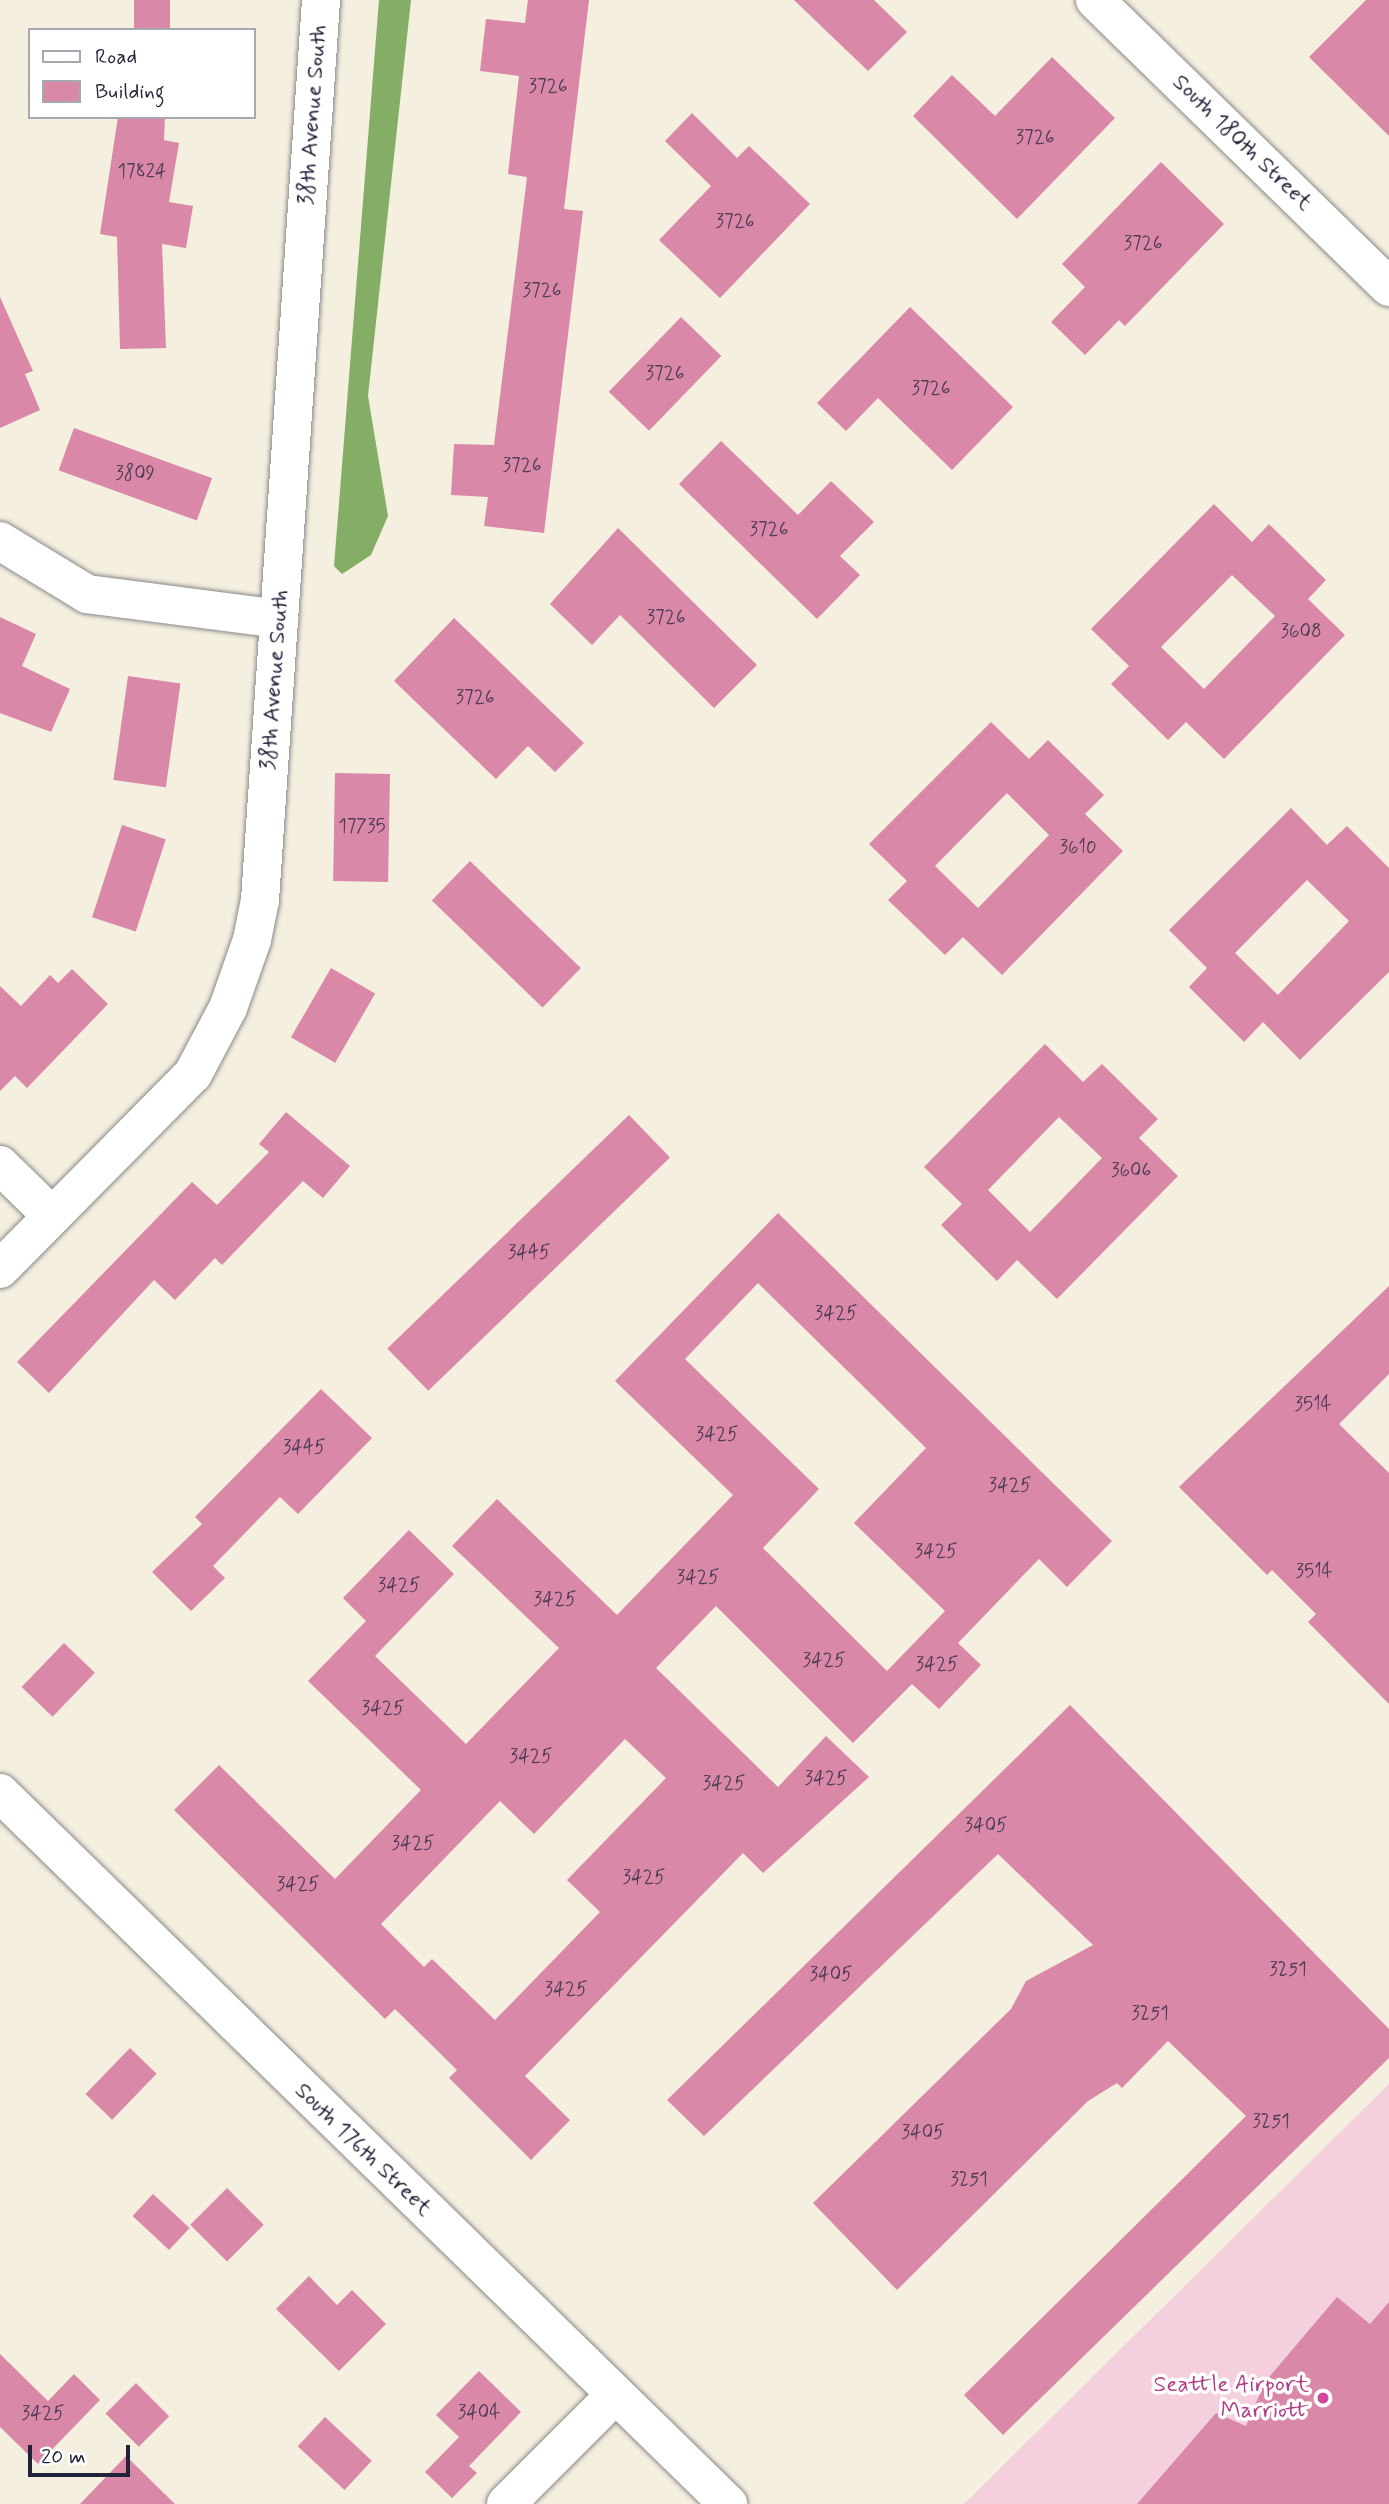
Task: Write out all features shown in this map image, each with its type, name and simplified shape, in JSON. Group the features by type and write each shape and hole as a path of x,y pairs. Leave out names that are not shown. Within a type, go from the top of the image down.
{"street":[{"name":"38th Avenue South","path":"0,1269 193,1074 228,1009 260,900 321,0"},
{"name":"South 180th Street","path":"1095,0 1389,287"},
{"path":"0,541 87,594 279,619"},
{"path":"0,1166 52,1216"},
{"name":"South 176th Street","path":"0,1793 728,2504"},
{"path":"506,2504 615,2395"}],"shaded area":[{"path":"1389,2084 1389,2504 964,2504"}],"green space":[{"path":"379,0 411,0 368,396 388,516 371,555 342,574 334,566"}],"building":[{"path":"134,0 170,0 170,28 134,28"},
{"path":"528,0 589,0 564,209 583,211 544,533 484,526 488,497 451,495 454,444 494,445 527,177 508,174 519,76 480,71 486,19 525,23"},
{"path":"794,0 874,0 907,32 868,71"},
{"path":"1366,0 1389,0 1389,136 1309,57"},
{"path":"1052,57 1115,118 1017,219 913,116 952,75 995,116"},
{"path":"692,113 737,158 749,146 810,204 720,298 659,240 711,186 665,141"},
{"path":"118,119 165,119 164,140 179,143 169,202 193,206 186,248 162,244 166,348 120,349 117,237 100,234"},
{"path":"1161,162 1224,224 1125,326 1119,320 1085,355 1051,322 1085,287 1062,264"},
{"path":"0,297 33,371 25,374 40,410 0,428"},
{"path":"910,307 1013,407 952,470 878,398 846,431 817,403"},
{"path":"681,317 721,356 649,431 609,392"},
{"path":"74,428 212,478 197,521 59,470"},
{"path":"721,441 798,515 831,481 874,522 840,556 860,575 817,619 679,484"},
{"path":"1214,504 1252,542 1269,524 1326,580 1308,599 1345,635 1224,759 1186,722 1168,740 1111,684 1129,666 1091,629","holes":["1232,575 1275,616 1204,689 1161,647"]},
{"path":"618,528 757,665 714,708 620,615 592,645 550,604"},
{"path":"0,617 36,634 22,666 70,689 51,732 0,713"},
{"path":"454,618 584,743 555,772 528,746 496,779 394,681"},
{"path":"128,676 180,683 166,787 113,780"},
{"path":"991,722 1029,759 1048,740 1104,795 1085,814 1123,851 1002,975 963,937 945,955 888,900 907,881 869,844","holes":["1007,793 1049,835 978,908 935,866"]},
{"path":"335,773 390,774 388,882 333,881"},
{"path":"1291,808 1327,845 1347,826 1389,868 1389,972 1300,1060 1263,1022 1244,1042 1189,987 1207,968 1169,930","holes":["1307,880 1349,921 1278,995 1235,953"]},
{"path":"122,825 166,839 136,931 92,917"},
{"path":"470,861 581,968 543,1008 432,901"},
{"path":"331,968 375,994 335,1063 291,1037"},
{"path":"72,969 108,1004 27,1088 15,1076 0,1091 0,986 21,1006 50,975 58,983"},
{"path":"1045,1044 1083,1082 1102,1064 1158,1119 1139,1138 1178,1176 1057,1299 1017,1260 997,1281 941,1225 962,1204 924,1167","holes":["1059,1117 1102,1158 1030,1232 988,1190"]},
{"path":"286,1112 350,1166 323,1198 303,1181 222,1265 215,1258 175,1300 154,1280 49,1393 17,1362 192,1182 217,1205 269,1152 259,1144"},
{"path":"629,1115 670,1157 428,1391 387,1348"},
{"path":"778,1213 1112,1541 1067,1587 1039,1559 958,1643 981,1665 939,1709 912,1684 853,1743 716,1606 656,1668 778,1787 826,1736 869,1777 763,1873 743,1853 525,2076 570,2120 531,2160 449,2078 457,2070 395,2009 385,2019 174,1810 219,1765 335,1879 421,1790 308,1681 366,1621 343,1598 409,1530 454,1574 375,1656 466,1744 559,1648 452,1546 497,1499 617,1615 733,1495 615,1381","holes":["758,1283 926,1448 854,1523 945,1611 887,1671 763,1548 819,1489 685,1359","625,1739 666,1778 567,1880 600,1912 495,2020 432,1959 424,1967 381,1924 500,1801 534,1834"]},
{"path":"1389,1286 1389,1374 1339,1424 1389,1473 1389,1704 1308,1622 1316,1614 1272,1570 1267,1575 1179,1487"},
{"path":"321,1389 372,1438 298,1514 280,1497 213,1566 225,1578 191,1611 152,1572 202,1524 195,1517"},
{"path":"64,1643 95,1673 53,1717 22,1687"},
{"path":"1070,1705 1389,2029 1389,2058 1003,2435 964,2395 1246,2116 1168,2041 1122,2088 1117,2083 1088,2101 897,2290 813,2203 1011,2009 1026,1981 1093,1945 998,1854 704,2136 667,2100"},
{"path":"130,2048 157,2074 112,2120 86,2094"},
{"path":"227,2188 264,2225 227,2262 190,2225"},
{"path":"153,2194 190,2228 169,2250 133,2216"},
{"path":"309,2276 337,2305 352,2290 386,2324 339,2371 276,2309"},
{"name":"Seattle Airport Marriott","path":"1337,2297 1370,2324 1389,2302 1389,2504 1137,2504 1216,2413 1246,2426 1265,2382"},
{"path":"0,2354 48,2401 74,2374 100,2400 38,2464 0,2427"},
{"path":"479,2371 521,2412 469,2466 477,2473 452,2498 425,2472 459,2437 436,2415"},
{"path":"136,2383 169,2416 139,2447 106,2413"},
{"path":"325,2417 372,2461 345,2490 298,2446"},
{"path":"126,2456 175,2504 80,2504"}],"place":[{"name":"Seattle Airport Marriott","path":"1323,2398"}]}
